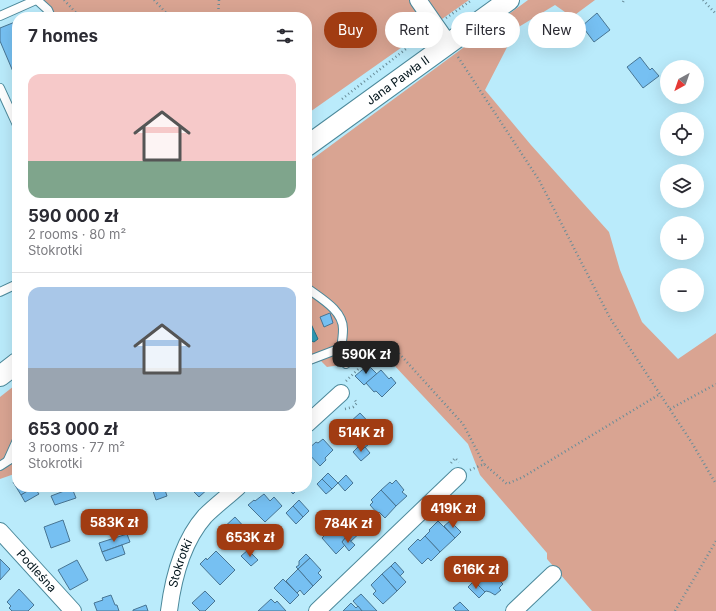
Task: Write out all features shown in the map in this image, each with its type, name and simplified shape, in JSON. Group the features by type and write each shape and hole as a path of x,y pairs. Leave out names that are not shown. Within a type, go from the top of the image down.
{"street":[{"path":"418,0 427,12"},
{"name":"Jana Pawła II","path":"312,142 508,0"},
{"path":"443,36 448,43"},
{"path":"0,376 12,367"},
{"path":"312,419 341,393"},
{"path":"317,611 458,476"},
{"name":"Stokrotki","path":"169,611 172,588 178,566 195,530 205,517 232,492"},
{"name":"Podleśna","path":"0,531 72,611"},
{"path":"514,611 553,574"}],"lane":[{"path":"0,16 36,0 49,12"},
{"path":"0,88 12,112"},
{"path":"0,292 12,286"},
{"path":"312,292 333,308 340,317 343,328 341,348 346,364"},
{"path":"312,359 341,348"},
{"path":"8,460 12,451"},
{"path":"0,466 12,458"}],"path":[{"path":"64,0 75,12"},
{"path":"154,0 165,12"},
{"path":"218,12 219,0"},
{"path":"443,20 472,0"},
{"path":"704,0 716,14"},
{"path":"448,43 539,180 610,318 692,443 716,484"},
{"path":"338,102 407,48"},
{"path":"341,393 341,385 378,350 385,347 396,350 463,424 484,464 507,484 523,477 660,394"},
{"path":"670,409 716,384"},
{"path":"458,476 484,464"},
{"path":"675,611 716,541"}],"shaded area":[{"path":"41,0 469,0 443,18 443,12 385,12 385,48 401,48 312,110 312,12 53,12"},
{"path":"528,0 595,0 579,12 565,12 555,5 543,12 528,12 528,21 520,26 520,12 512,12"},
{"path":"463,48 507,48 485,90 531,145 609,232 620,270 642,322 678,359 716,333 716,611 592,611 547,559 547,553 480,475 468,444 377,347 360,362 327,367 321,361 312,364 312,159"},
{"path":"12,388 12,475 0,479 0,397"}],"water":[{"path":"312,326 318,339 314,342 312,341"}],"building":[{"path":"597,13 610,30 594,42 586,31 586,23"},
{"path":"12,23 12,69 0,41 0,28"},
{"path":"640,57 650,70 652,68 659,76 643,88 627,67"},
{"path":"330,313 333,323 324,327 320,317"},
{"path":"368,365 377,374 364,385 355,376"},
{"path":"381,370 389,379 391,377 396,383 382,397 376,391 374,392 366,383"},
{"path":"360,413 376,430 365,440 369,444 362,450 338,426 345,419 349,423"},
{"path":"323,439 333,450 320,466 312,457 312,446 316,442 318,443"},
{"path":"358,447 362,450 365,447 370,453 361,461 353,452"},
{"path":"328,473 338,483 332,489 322,479"},
{"path":"346,475 353,483 345,491 338,483"},
{"path":"322,479 332,489 326,494 317,484"},
{"path":"396,480 404,490 402,492 407,496 396,506 381,490 390,482 392,484"},
{"path":"381,490 396,506 385,518 379,512 378,514 370,505 373,502 371,500"},
{"path":"19,492 26,492 21,495"},
{"path":"26,492 38,492 39,494 25,502 21,495"},
{"path":"62,492 74,492 76,498 55,505 51,496"},
{"path":"153,492 166,492 167,496 156,500"},
{"path":"194,492 204,492 199,497"},
{"path":"264,494 270,501 274,497 282,506 265,522 248,505"},
{"path":"299,500 309,511 303,517 293,506"},
{"path":"293,506 303,517 296,524 286,513"},
{"path":"350,511 363,525 361,527 363,530 350,542 335,526"},
{"path":"235,517 247,530 237,539 239,541 234,546 220,531"},
{"path":"63,520 70,541 51,548 44,527"},
{"path":"438,521 455,538 440,552 425,536"},
{"path":"450,521 461,532 455,538 444,526"},
{"path":"337,527 346,537 342,542 345,545 336,554 322,538 331,529 333,531"},
{"path":"127,534 130,542 102,552 99,543"},
{"path":"425,536 440,552 431,561 428,558 422,564 408,549 418,539 420,541"},
{"path":"346,537 355,545 349,551 342,542"},
{"path":"122,545 125,554 106,561 102,552"},
{"path":"248,550 258,560 251,566 241,556"},
{"path":"216,551 235,570 220,585 200,564 206,558 207,560"},
{"path":"306,554 310,558 298,569 296,567 299,565 299,561"},
{"path":"310,558 321,570 318,573 322,577 313,586 298,569"},
{"path":"0,559 10,569 0,580"},
{"path":"77,560 88,580 70,590 58,570"},
{"path":"395,562 404,572 400,576 391,566"},
{"path":"493,562 500,566 499,568 503,572 497,578 503,584 499,588 501,590 495,595 490,592 485,592 474,581 477,582 487,572 485,570"},
{"path":"391,566 406,582 397,591 382,574"},
{"path":"298,569 313,586 304,595 300,590 297,593 286,581"},
{"path":"382,574 397,591 383,604 373,594 376,591 371,585"},
{"path":"283,579 299,595 290,604 274,588"},
{"path":"474,581 485,592 479,598 468,587"},
{"path":"19,589 34,605 28,611 12,611 9,608 11,606 7,602"},
{"path":"205,591 215,601 205,611 200,611 192,603"},
{"path":"361,594 377,611 362,611 353,601"},
{"path":"111,595 119,611 97,611 94,603"},
{"path":"271,599 275,603 277,601 286,611 258,611"},
{"path":"460,602 469,611 456,611 453,608"},
{"path":"351,603 356,608 358,606 362,611 343,611"},
{"path":"146,605 148,611 133,611 133,610"}]}
